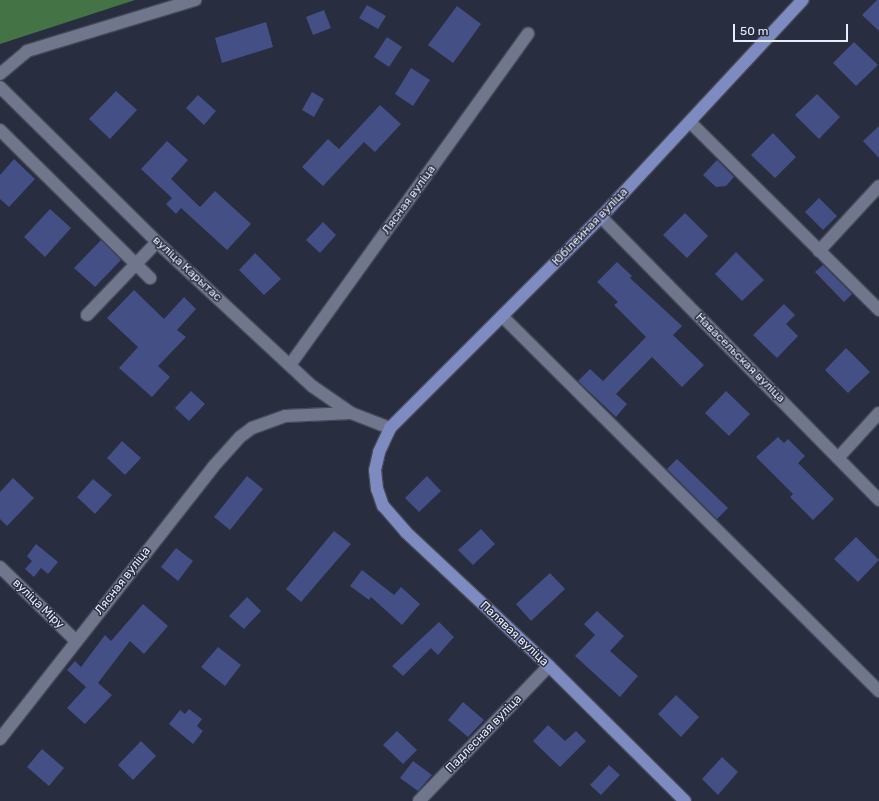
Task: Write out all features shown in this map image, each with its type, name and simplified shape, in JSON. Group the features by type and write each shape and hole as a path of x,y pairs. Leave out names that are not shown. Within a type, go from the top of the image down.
{"main road":[{"name":"Юбілейная вуліца","path":"379,452 390,428 601,217 803,0"},
{"name":"Палявая вуліца","path":"379,452 376,476 377,489 383,506 406,532 549,666 684,801"}],"street":[{"path":"0,74 27,51 195,0"},
{"name":"Лясная вуліца","path":"290,365 528,34"},
{"name":"вуліца Карытас","path":"0,87 157,242 312,386 351,413 390,428"},
{"path":"690,122 879,310"},
{"path":"0,130 136,266 150,278"},
{"path":"819,250 879,186"},
{"name":"Навасельская вуліца","path":"601,217 879,500"},
{"path":"87,315 136,266 157,242"},
{"path":"502,316 879,691"},
{"name":"Лясная вуліца","path":"0,739 226,451 252,428 285,416 351,413"},
{"path":"838,458 879,413"},
{"name":"вуліца Міру","path":"0,567 76,641"},
{"name":"Падлесная вуліца","path":"419,801 549,666"}],"green space":[{"path":"0,0 135,0 0,44"}],"building":[{"path":"877,0 879,0 879,31 862,15"},
{"path":"367,5 386,16 378,29 359,18"},
{"path":"457,6 481,24 453,63 428,45"},
{"path":"324,10 331,28 313,35 306,17"},
{"path":"266,22 273,47 222,63 215,38"},
{"path":"387,37 402,47 389,67 374,57"},
{"path":"854,42 878,65 856,86 833,63"},
{"path":"411,68 430,80 413,106 395,94"},
{"path":"116,91 137,110 110,139 89,119"},
{"path":"312,92 324,99 314,117 302,110"},
{"path":"817,94 840,117 819,139 795,115"},
{"path":"198,95 216,111 204,125 186,108"},
{"path":"380,105 401,124 375,152 364,142 323,186 302,167 328,139 339,149"},
{"path":"879,126 879,158 863,141"},
{"path":"773,133 796,157 775,178 751,155"},
{"path":"167,141 188,160 171,179 200,207 215,191 251,224 227,250 181,208 176,214 166,204 172,198 141,169"},
{"path":"14,159 35,179 9,207 0,199 0,175"},
{"path":"717,160 734,177 726,186 716,187 703,175"},
{"path":"819,198 837,216 823,230 805,212"},
{"path":"50,209 71,228 45,257 24,237"},
{"path":"685,213 708,236 687,258 663,235"},
{"path":"323,222 336,235 320,253 306,240"},
{"path":"101,240 121,260 95,287 74,268"},
{"path":"736,252 764,280 742,301 715,274"},
{"path":"255,253 281,279 264,295 239,270"},
{"path":"617,262 632,276 630,278 682,326 673,335 704,365 682,387 652,357 616,394 627,404 616,417 578,381 590,369 603,381 646,337 614,305 618,302 597,282"},
{"path":"823,265 852,294 844,302 815,272"},
{"path":"134,290 164,319 184,297 196,309 177,330 186,337 158,366 170,377 152,397 119,368 138,347 107,318"},
{"path":"784,304 795,315 786,324 798,336 777,358 753,335"},
{"path":"846,348 870,372 848,393 825,370"},
{"path":"191,391 205,404 189,421 175,408"},
{"path":"726,391 750,414 729,436 705,413"},
{"path":"778,437 784,443 788,439 805,456 798,463 834,499 813,520 790,497 793,494 756,457"},
{"path":"122,441 141,458 125,475 107,458"},
{"path":"677,459 728,508 717,519 667,469"},
{"path":"247,476 263,489 230,530 214,517"},
{"path":"427,476 441,491 419,512 405,498"},
{"path":"13,478 34,498 7,526 0,519 0,492"},
{"path":"93,479 112,495 95,514 77,497"},
{"path":"481,529 495,544 473,565 458,550"},
{"path":"334,531 351,544 301,602 286,589"},
{"path":"856,537 879,560 858,582 834,559"},
{"path":"36,544 58,562 48,574 41,568 34,577 25,569 32,561 27,556"},
{"path":"176,548 193,561 178,581 161,567"},
{"path":"362,570 394,595 401,587 420,604 402,625 371,597 369,600 350,586"},
{"path":"550,573 565,589 531,621 516,604"},
{"path":"247,597 261,611 244,629 229,616"},
{"path":"143,604 168,626 144,654 130,641 98,683 112,695 85,724 67,708 86,687 67,670 75,661 81,667 105,635 111,641"},
{"path":"597,611 624,636 610,651 638,676 620,697 575,656 595,635 584,624"},
{"path":"439,622 454,637 438,655 431,648 403,676 392,666"},
{"path":"218,647 241,665 225,686 201,667"},
{"path":"676,695 699,717 681,737 658,714"},
{"path":"463,702 484,720 468,737 448,720"},
{"path":"189,709 202,719 197,726 203,731 193,744 169,724 180,710 185,714"},
{"path":"548,725 565,741 576,731 586,741 560,767 533,741"},
{"path":"397,731 417,750 403,764 383,745"},
{"path":"141,741 156,756 133,780 118,765"},
{"path":"42,749 64,768 49,786 27,767"},
{"path":"722,757 738,772 718,795 702,779"},
{"path":"413,761 432,775 418,791 400,778"},
{"path":"609,765 620,775 601,795 590,785"}]}
